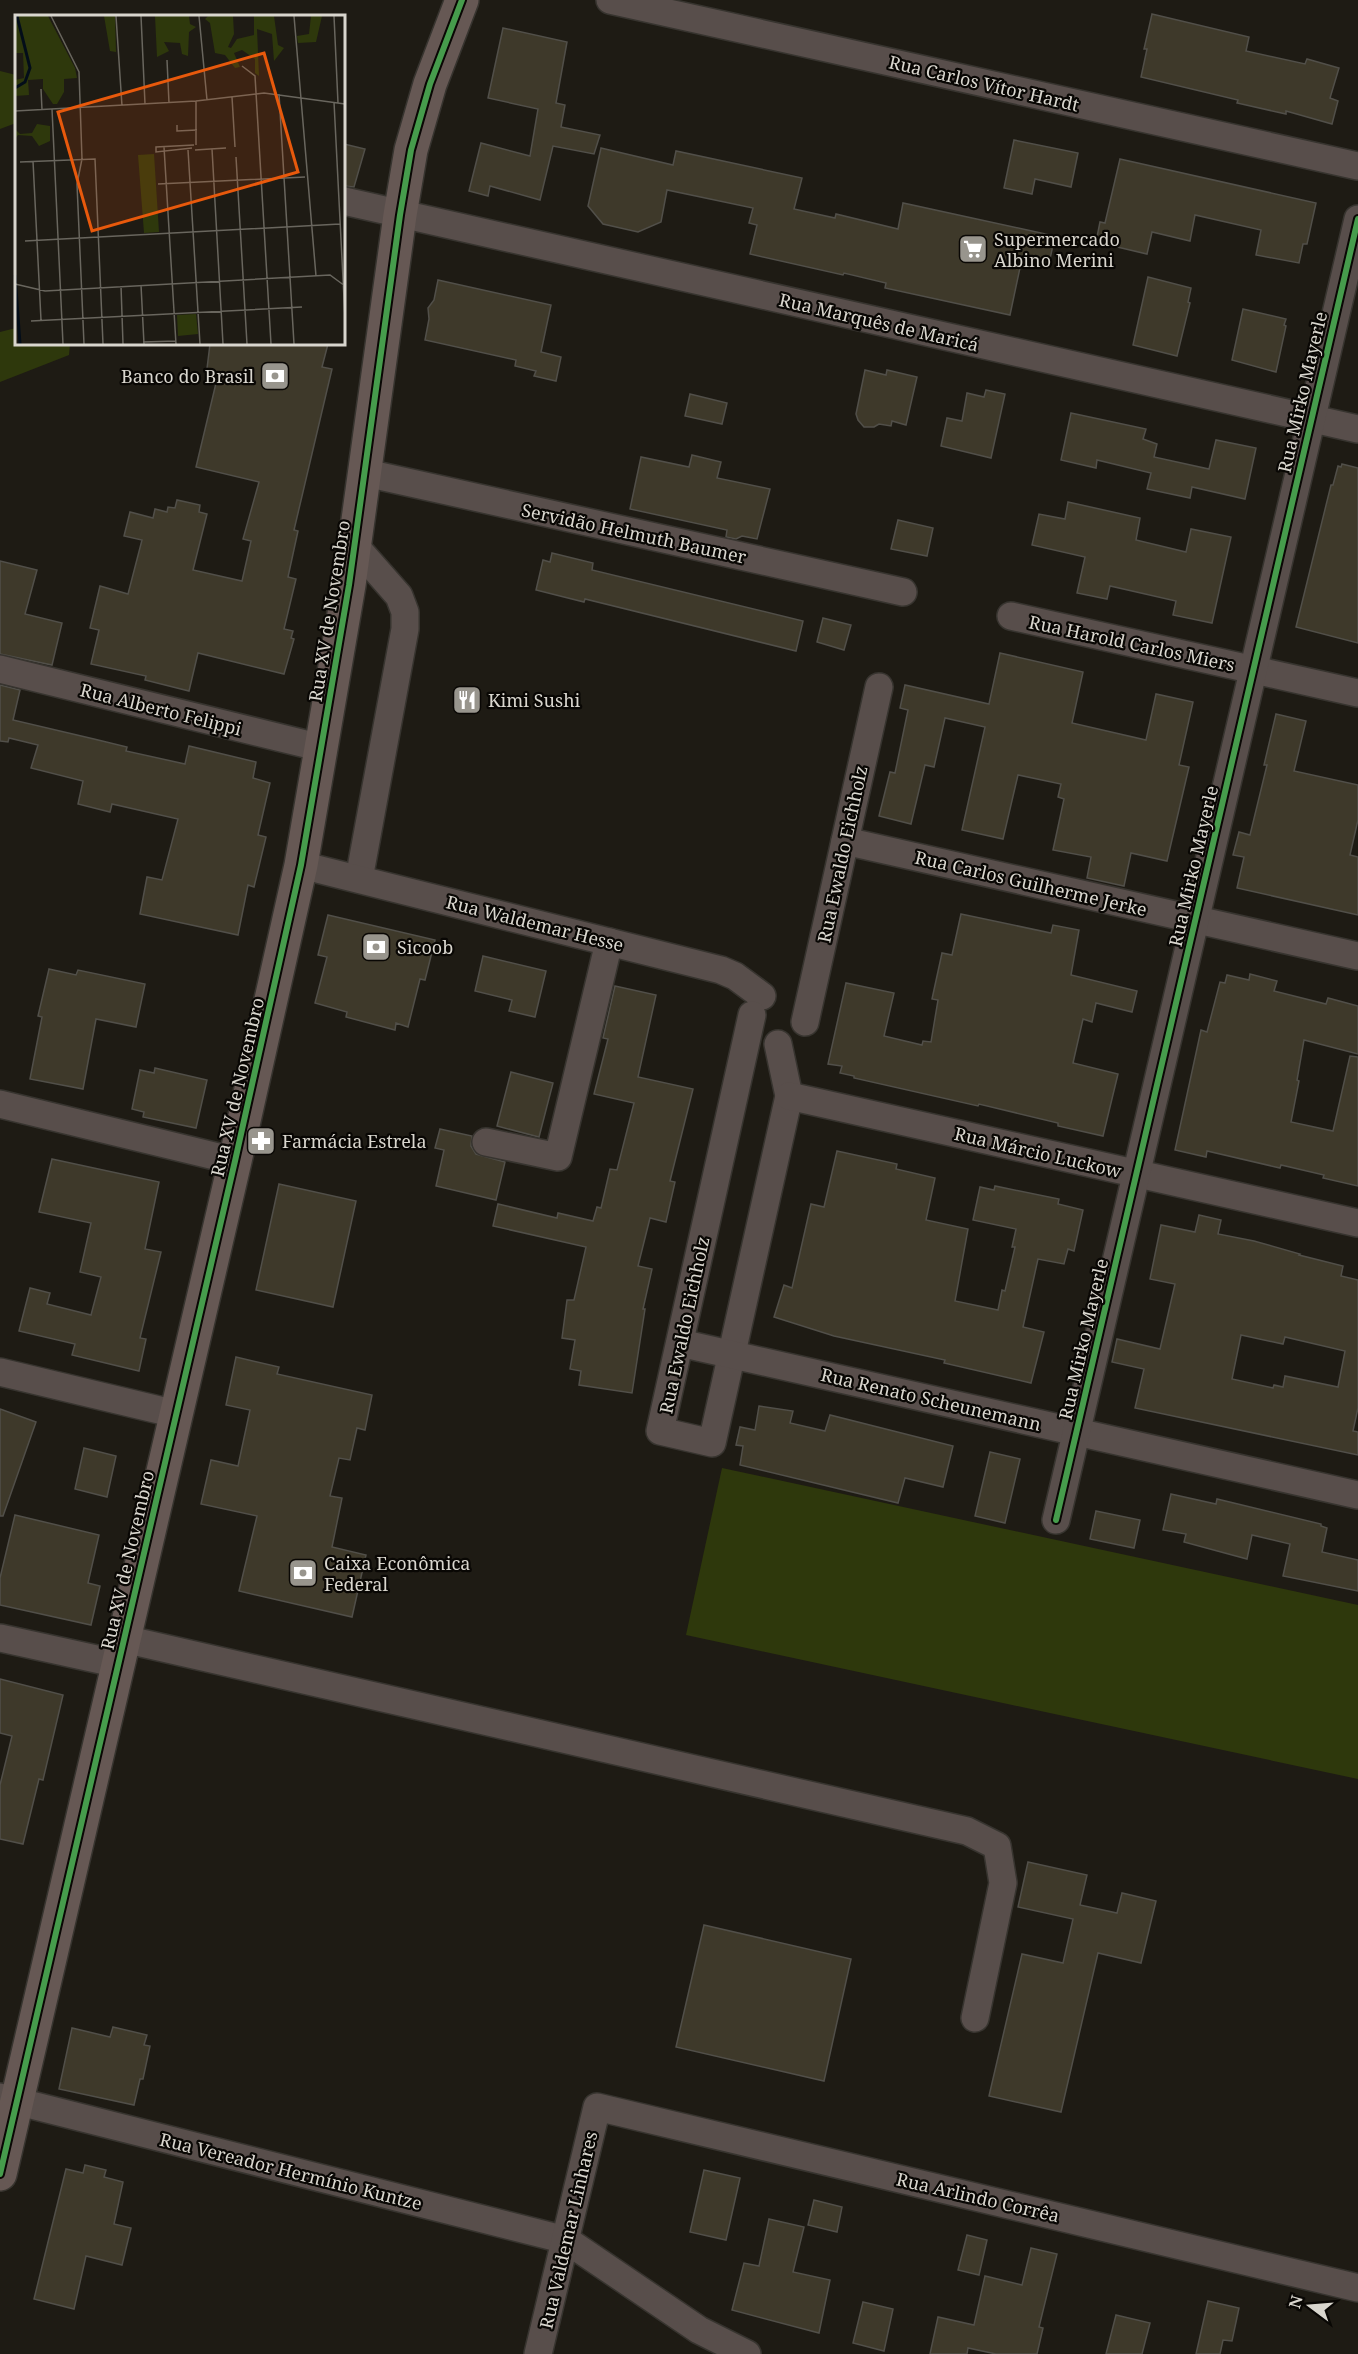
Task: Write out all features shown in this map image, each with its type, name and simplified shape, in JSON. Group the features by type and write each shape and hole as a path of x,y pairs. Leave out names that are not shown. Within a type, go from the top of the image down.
{"main road":[{"name":"Rua XV de Novembro","path":"0,2174 8,2100 121,1652 236,1161 301,865 355,546 400,215 419,120 462,0"}],"street":[{"name":"Rua Carlos Vítor Hardt","path":"610,0 1358,166"},
{"name":"Rua Marquês de Maricá","path":"345,201 1358,429"},
{"name":"Rua Mirko Mayerle","path":"1056,1520 1358,219"},
{"name":"Servidão Helmuth Baumer","path":"366,473 903,592"},
{"path":"355,546 399,596 405,612 405,629 358,879"},
{"name":"Rua Harold Carlos Miers","path":"1011,616 1358,693"},
{"name":"Rua Alberto Felippi","path":"0,669 322,748"},
{"name":"Rua Ewaldo Eichholz","path":"805,1022 879,687"},
{"name":"Rua Carlos Guilherme Jerke","path":"845,841 1358,956"},
{"name":"Rua Waldemar Hesse","path":"301,865 721,970 735,976 757,1006"},
{"path":"486,1142 558,1157 609,942"},
{"path":"777,990 793,994 804,1006 805,1022 796,1038 778,1044 770,1043 762,1038 753,1024 757,1006 777,990"},
{"name":"Rua Ewaldo Eichholz","path":"757,1006 660,1431 712,1443 789,1096 778,1044"},
{"name":"Rua Márcio Luckow","path":"789,1096 1358,1223"},
{"path":"0,1104 236,1161"},
{"name":"Rua Renato Scheunemann","path":"680,1343 1358,1495"},
{"path":"0,1372 176,1414"},
{"path":"0,1638 121,1652 967,1831 997,1846 1003,1883 975,2018"},
{"name":"Rua Vereador Hermínio Kuntze","path":"8,2100 566,2240 699,2330 747,2354"},
{"name":"Rua Valdemar Linhares","path":"538,2354 597,2107"},
{"name":"Rua Arlindo Corrêa","path":"597,2107 1358,2288"}],"green space":[{"path":"0,71 15,75 15,123 0,129"},
{"path":"15,328 15,345 70,345 69,355 0,382 0,332"},
{"path":"722,1468 1358,1605 1358,1779 686,1635"}],"building":[{"path":"1152,14 1249,37 1246,51 1305,64 1307,59 1339,68 1330,98 1338,101 1332,124 1286,111 1286,114 1237,103 1238,100 1141,77 1147,49 1144,49"},
{"path":"503,28 567,42 556,103 565,105 561,127 600,135 594,154 553,146 540,200 490,186 488,196 469,191 481,143 530,156 538,109 488,98"},
{"path":"1014,140 1078,153 1071,187 1035,179 1032,194 1004,188"},
{"path":"345,144 365,149 354,187 345,186"},
{"path":"601,148 673,165 676,151 802,178 794,209 835,218 836,214 898,229 903,203 1055,236 1048,268 1021,263 1010,315 885,288 886,283 844,273 843,275 750,254 757,225 749,223 753,208 667,190 661,222 638,232 603,224 588,206"},
{"path":"1120,159 1316,203 1307,244 1303,244 1299,263 1256,255 1261,230 1195,215 1190,241 1152,232 1147,254 1096,242 1100,222 1105,223"},
{"path":"1148,277 1191,288 1188,302 1190,303 1177,356 1133,345"},
{"path":"438,280 551,305 541,352 561,357 556,381 534,376 536,371 515,366 516,360 425,340 429,319 428,308 434,300"},
{"path":"1243,309 1286,319 1276,372 1232,360"},
{"path":"210,345 328,345 322,367 332,369 294,530 298,531 288,577 296,579 284,629 293,631 291,638 294,639 284,674 198,653 189,691 145,680 146,676 91,664 99,630 90,628 100,586 128,594 142,540 124,536 130,512 153,518 155,509 167,512 168,507 175,508 177,500 200,505 199,512 207,514 193,570 242,581 251,541 243,539 259,482 196,467 217,379 206,377"},
{"path":"865,370 886,375 887,370 917,377 906,425 892,421 891,426 879,424 874,427 864,427 858,420 856,414"},
{"path":"986,390 1005,394 991,458 941,446 947,418 962,421 967,393 984,397"},
{"path":"690,394 727,403 722,424 685,416"},
{"path":"1071,413 1146,429 1143,439 1157,444 1154,457 1209,469 1216,440 1256,448 1245,499 1192,487 1190,498 1147,489 1151,473 1097,460 1096,468 1061,460"},
{"path":"692,455 721,462 717,478 770,489 757,539 742,536 736,539 726,537 727,530 630,509 641,457 689,467"},
{"path":"1342,464 1358,468 1358,643 1296,627 1331,485 1333,485 1338,466 1341,467"},
{"path":"1068,502 1140,518 1136,540 1186,552 1191,529 1231,537 1212,623 1173,615 1176,601 1110,586 1107,599 1077,593 1085,557 1032,545 1039,514 1065,519"},
{"path":"898,520 933,528 927,556 891,549"},
{"path":"552,553 593,563 592,570 803,621 796,651 585,599 584,602 536,590 543,560 550,562"},
{"path":"0,561 37,570 25,614 62,623 52,665 0,654"},
{"path":"823,618 851,625 844,650 817,642"},
{"path":"1000,653 1083,672 1072,723 1146,740 1156,694 1193,702 1179,765 1189,767 1167,861 1131,853 1124,886 1087,878 1091,857 1053,850 1064,799 1058,797 1061,784 1018,775 1003,839 962,830 985,727 945,718 934,767 925,765 911,824 879,816 890,772 895,773 908,710 900,708 905,685 989,704"},
{"path":"0,685 20,690 13,720 127,747 126,751 185,764 189,746 256,762 253,778 270,783 258,835 266,837 254,887 248,885 238,935 140,914 147,877 162,880 178,819 112,804 110,812 78,804 83,781 31,768 38,745 9,738 8,742 0,741"},
{"path":"1276,714 1306,721 1294,771 1358,785 1358,820 1350,855 1358,857 1358,915 1237,888 1244,857 1233,855 1239,832 1250,835 1267,765 1264,765"},
{"path":"961,914 1051,933 1053,925 1079,930 1071,975 1137,991 1132,1012 1096,1003 1092,1022 1083,1019 1073,1063 1118,1074 1103,1136 979,1104 978,1106 854,1078 854,1076 840,1073 842,1066 828,1064 846,983 894,993 884,1036 922,1045 923,1041 931,1042 938,1000 932,999 942,953 952,955"},
{"path":"328,915 435,940 425,980 420,979 408,1027 396,1023 395,1030 346,1017 347,1012 315,1003 327,957 318,955"},
{"path":"483,956 546,971 535,1017 509,1011 512,1000 475,991"},
{"path":"49,969 76,975 78,970 145,984 136,1027 96,1019 83,1089 30,1079 42,1017 38,1016"},
{"path":"1250,974 1277,981 1274,991 1326,1004 1328,998 1358,1006 1358,1054 1304,1040 1291,1122 1333,1131 1350,1056 1358,1057 1358,1186 1281,1165 1280,1168 1207,1151 1206,1157 1175,1150 1201,1030 1207,1032 1220,982 1225,983 1227,975 1249,980"},
{"path":"615,986 656,995 638,1077 693,1089 670,1181 675,1182 666,1222 650,1218 638,1266 652,1269 643,1309 645,1309 632,1393 579,1385 581,1371 570,1369 575,1340 562,1338 567,1300 574,1300 586,1247 493,1226 498,1204 557,1218 558,1213 593,1221 597,1207 601,1208 610,1169 617,1170 634,1103 594,1094 608,1039 603,1038"},
{"path":"155,1068 207,1080 196,1128 143,1117 144,1112 132,1109 140,1070 154,1073"},
{"path":"511,1072 553,1083 539,1137 497,1126"},
{"path":"440,1129 472,1136 471,1146 476,1154 505,1162 496,1200 436,1186 444,1150 435,1148"},
{"path":"837,1151 897,1164 896,1169 935,1178 926,1220 968,1229 955,1301 998,1310 1002,1290 1005,1291 1015,1247 1012,1247 1016,1229 973,1220 980,1187 994,1190 995,1186 1059,1199 1058,1204 1083,1210 1074,1251 1068,1249 1064,1264 1038,1259 1023,1327 1044,1332 1031,1383 944,1363 945,1360 834,1336 774,1317 784,1285 792,1288 811,1204 824,1207"},
{"path":"52,1159 159,1182 145,1249 161,1252 140,1338 146,1339 139,1371 72,1355 75,1344 19,1331 30,1288 50,1293 47,1304 91,1315 101,1277 80,1272 91,1223 39,1212"},
{"path":"279,1184 356,1201 333,1307 256,1290"},
{"path":"1199,1215 1221,1220 1218,1234 1254,1241 1343,1266 1341,1276 1358,1280 1358,1408 1353,1431 1358,1432 1358,1455 1135,1408 1144,1369 1112,1362 1117,1339 1160,1349 1175,1284 1150,1279 1161,1225 1195,1232","holes":["1241,1335 1283,1344 1285,1337 1345,1351 1338,1387 1285,1376 1283,1387 1274,1385 1273,1388 1232,1379"]},
{"path":"236,1357 279,1367 277,1374 372,1395 365,1430 357,1428 350,1460 339,1458 330,1496 342,1498 332,1547 366,1555 352,1617 239,1591 257,1516 201,1504 211,1460 238,1466 250,1410 226,1405"},
{"path":"759,1406 793,1411 790,1423 825,1431 830,1415 953,1446 943,1487 905,1478 898,1503 740,1465 743,1446 736,1445 740,1427 755,1430"},
{"path":"0,1409 36,1422 3,1516 0,1516"},
{"path":"84,1448 116,1456 107,1497 75,1489"},
{"path":"990,1452 1020,1459 1005,1523 975,1516"},
{"path":"1171,1494 1216,1504 1217,1499 1321,1524 1327,1528 1322,1552 1358,1560 1358,1591 1283,1576 1290,1544 1252,1535 1247,1559 1184,1542 1186,1534 1163,1530"},
{"path":"1096,1511 1140,1520 1134,1548 1090,1539"},
{"path":"15,1515 99,1535 88,1583 100,1586 91,1625 0,1605 0,1578"},
{"path":"0,1679 63,1695 43,1780 39,1779 23,1844 0,1839 0,1785 12,1736 0,1733"},
{"path":"1028,1862 1087,1875 1080,1905 1117,1913 1122,1893 1156,1901 1141,1963 1098,1953 1061,2112 989,2096 1022,1954 1063,1963 1073,1919 1018,1907"},
{"path":"704,1925 851,1959 824,2081 676,2047"},
{"path":"113,2027 147,2035 144,2045 150,2046 143,2079 140,2079 134,2105 59,2089 72,2028 110,2037"},
{"path":"85,2165 106,2170 104,2177 123,2182 114,2224 131,2228 122,2265 86,2256 74,2309 34,2299 66,2169 83,2173"},
{"path":"704,2170 740,2178 726,2240 690,2232"},
{"path":"814,2200 842,2207 837,2232 808,2225"},
{"path":"769,2219 804,2227 793,2272 830,2280 819,2333 732,2310 744,2263 759,2266"},
{"path":"967,2235 987,2240 979,2275 958,2270"},
{"path":"1031,2248 1057,2254 1039,2327 1043,2328 1037,2354 996,2354 968,2348 967,2354 930,2354 938,2317 974,2325 985,2276 1022,2285"},
{"path":"1208,2301 1239,2308 1232,2341 1223,2340 1220,2354 1196,2354"},
{"path":"863,2302 893,2309 884,2351 853,2343"},
{"path":"1116,2315 1150,2323 1142,2354 1106,2354"}],"cycle path":[{"path":"0,2174 235,1161 301,865 349,585 411,150 430,84 462,0"},
{"path":"1056,1520 1358,219"}],"place":[{"name":"Supermercado Albino Merini","path":"973,249"},
{"name":"Banco do Brasil","path":"275,376"},
{"name":"Kimi Sushi","path":"467,700"},
{"name":"Sicoob","path":"376,947"},
{"name":"Farmácia Estrela","path":"261,1141"},
{"name":"Caixa Econômica Federal","path":"303,1573"}]}
